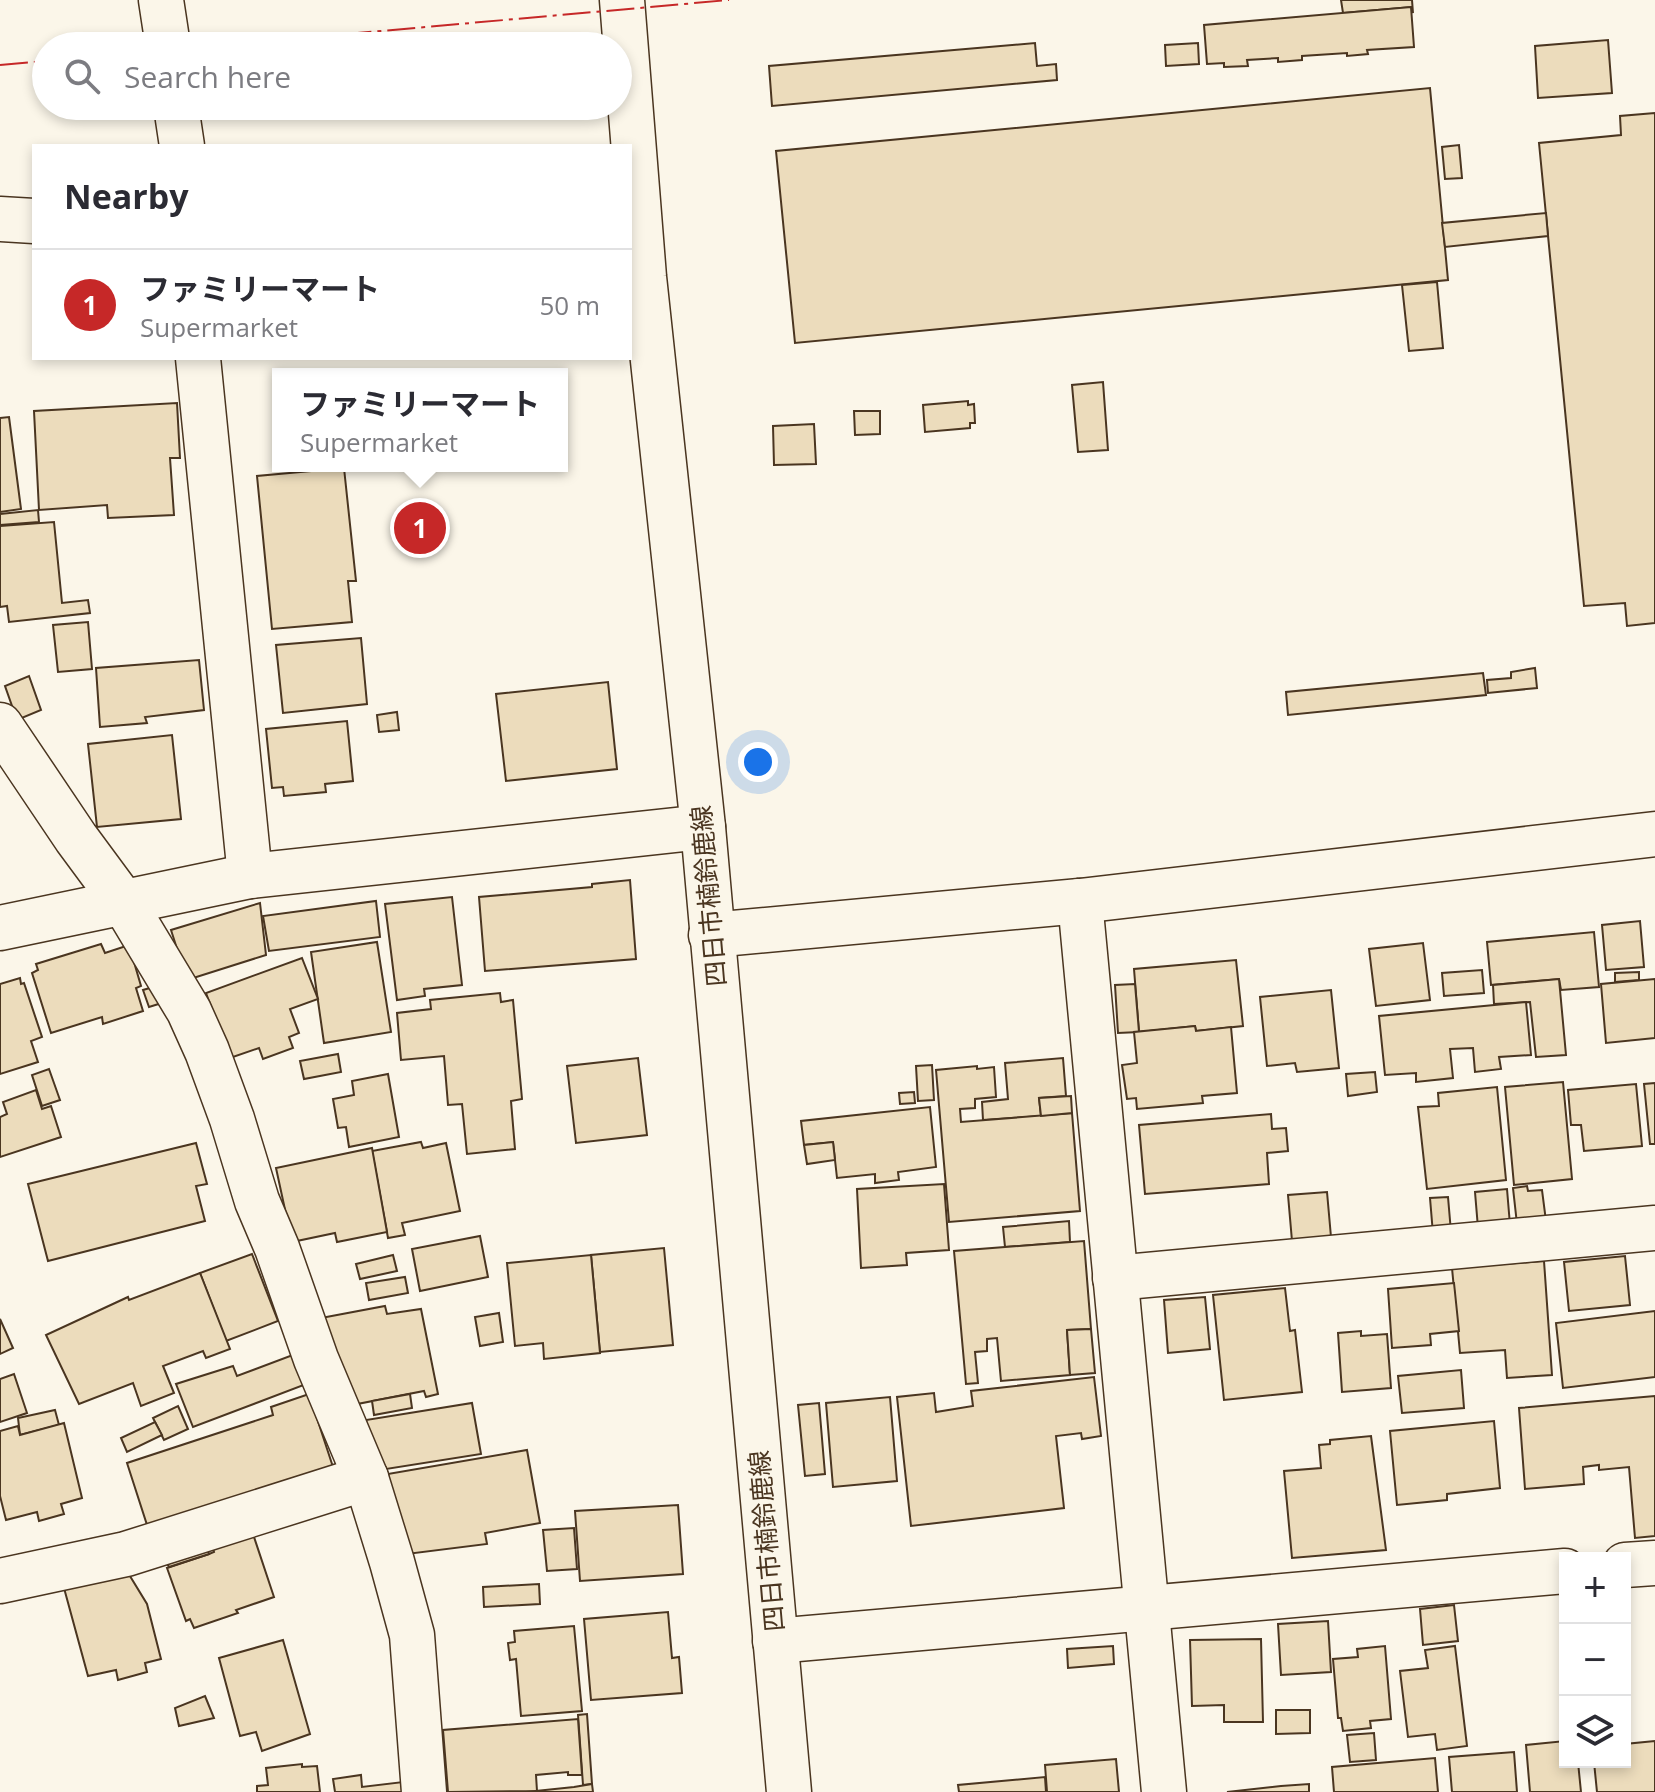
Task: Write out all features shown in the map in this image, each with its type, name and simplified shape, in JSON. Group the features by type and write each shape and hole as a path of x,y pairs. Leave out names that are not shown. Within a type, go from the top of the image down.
{"street":[{"path":"161,0 166,32"},
{"name":"四日市楠鈴鹿線","path":"622,0 624,32"},
{"path":"178,120 182,144"},
{"name":"四日市楠鈴鹿線","path":"628,120 630,144"},
{"name":"四日市楠鈴鹿線","path":"632,185 637,277 703,827 789,1792"},
{"path":"0,219 32,221"},
{"path":"198,360 250,876"},
{"path":"0,725 124,903 189,1011 207,1051 257,1201 316,1359 366,1478 412,1635 424,1792"},
{"path":"0,928 250,876 703,827"},
{"path":"711,935 1080,901 1655,834"},
{"path":"1080,901 1164,1792"},
{"path":"1115,1278 1655,1228"},
{"path":"0,1581 126,1554 366,1478"},
{"path":"1631,1565 1655,1563"},
{"path":"775,1641 1559,1572"}],"building":[{"path":"1341,0 1412,0 1413,13 1411,7 1343,13"},
{"path":"1411,7 1414,47 1367,50 1368,54 1347,56 1347,53 1302,56 1302,60 1278,62 1278,58 1247,60 1248,66 1207,64 1204,25"},
{"path":"1608,40 1612,93 1538,98 1535,46"},
{"path":"1035,43 1037,66 1056,64 1057,80 772,106 769,66"},
{"path":"1198,43 1199,64 1166,66 1165,45"},
{"path":"1430,88 1448,280 795,343 776,151"},
{"path":"1655,113 1655,623 1627,626 1625,603 1584,606 1539,143 1621,135 1620,116"},
{"path":"1459,145 1462,178 1445,179 1442,147"},
{"path":"1546,213 1548,236 1445,247 1442,223"},
{"path":"1437,282 1443,348 1409,351 1402,285"},
{"path":"1103,382 1108,450 1078,452 1072,385"},
{"path":"968,401 968,405 974,404 975,423 970,423 970,428 925,432 923,405"},
{"path":"177,403 180,458 170,458 174,515 108,518 107,505 39,510 34,411"},
{"path":"854,411 880,411 880,434 855,435"},
{"path":"9,417 21,509 0,512 0,418"},
{"path":"814,424 816,464 774,465 773,426"},
{"path":"344,472 356,581 348,581 352,622 272,629 257,476"},
{"path":"38,510 39,522 0,525 0,514"},
{"path":"54,522 62,603 88,600 90,613 9,622 7,606 0,607 0,526"},
{"path":"88,622 92,669 58,672 53,625"},
{"path":"361,638 367,704 283,713 276,645"},
{"path":"199,660 204,710 145,717 147,723 100,727 96,668"},
{"path":"1535,668 1537,688 1488,693 1487,680 1511,678 1511,672"},
{"path":"1483,673 1486,695 1288,715 1286,692"},
{"path":"29,676 41,710 17,720 5,686"},
{"path":"608,682 617,769 506,781 496,694"},
{"path":"397,712 399,730 379,732 377,715"},
{"path":"347,721 353,781 325,784 326,792 284,796 283,787 272,788 266,729"},
{"path":"172,735 181,819 97,827 88,744"},
{"path":"630,880 636,959 485,971 479,897 592,887 592,884"},
{"path":"452,897 462,985 424,989 425,996 397,1000 385,904"},
{"path":"376,901 380,937 269,951 263,916"},
{"path":"260,903 266,955 187,980 171,930"},
{"path":"1640,921 1644,967 1606,970 1602,925"},
{"path":"1594,932 1599,987 1561,990 1559,979 1491,985 1487,942"},
{"path":"377,942 391,1032 324,1043 311,952"},
{"path":"1423,943 1430,1000 1376,1006 1369,949"},
{"path":"101,944 105,953 129,945 141,986 136,988 143,1011 103,1024 102,1017 51,1033 32,973 38,970 36,964"},
{"path":"302,958 318,999 290,1009 299,1033 289,1037 293,1048 263,1059 259,1048 230,1058 206,993"},
{"path":"1236,960 1243,1026 1196,1031 1195,1026 1139,1032 1134,969"},
{"path":"1482,970 1484,993 1444,996 1442,973"},
{"path":"1639,972 1639,980 1615,982 1615,973"},
{"path":"20,978 42,1037 31,1041 38,1062 0,1074 0,984"},
{"path":"1559,979 1566,1055 1536,1057 1530,1002 1494,1004 1493,985"},
{"path":"1655,979 1655,1038 1606,1043 1601,984"},
{"path":"1135,984 1139,1032 1118,1033 1115,985"},
{"path":"160,985 165,1002 149,1007 143,990"},
{"path":"1331,990 1339,1068 1297,1072 1295,1063 1267,1066 1260,997"},
{"path":"500,993 501,1002 513,1000 522,1099 511,1101 515,1149 467,1154 462,1104 448,1105 444,1056 401,1060 397,1013 431,1009 430,1000"},
{"path":"1526,1002 1531,1055 1499,1057 1501,1069 1475,1072 1473,1048 1450,1049 1453,1078 1416,1082 1416,1073 1385,1075 1379,1016"},
{"path":"1195,1026 1196,1031 1231,1027 1237,1093 1202,1096 1203,1103 1137,1109 1136,1098 1127,1099 1122,1065 1137,1063 1134,1032"},
{"path":"338,1054 341,1072 304,1079 300,1061"},
{"path":"638,1058 647,1135 576,1143 567,1066"},
{"path":"1063,1058 1066,1096 1039,1098 1041,1116 983,1120 982,1102 1008,1099 1005,1063"},
{"path":"932,1065 934,1100 918,1101 916,1066"},
{"path":"977,1066 977,1069 994,1067 996,1097 975,1099 975,1108 960,1109 961,1122 1072,1113 1080,1211 949,1222 936,1070"},
{"path":"49,1069 60,1100 42,1106 32,1075"},
{"path":"1375,1072 1377,1092 1348,1096 1346,1074"},
{"path":"388,1074 399,1137 349,1147 346,1127 338,1128 333,1099 354,1095 352,1081"},
{"path":"1563,1082 1572,1179 1514,1185 1505,1087"},
{"path":"1655,1083 1655,1144 1650,1144 1644,1084"},
{"path":"1636,1084 1642,1146 1584,1151 1581,1125 1571,1125 1568,1090"},
{"path":"1497,1087 1506,1180 1427,1189 1418,1107 1439,1106 1438,1093"},
{"path":"36,1090 42,1109 51,1106 61,1137 0,1157 0,1117 7,1114 3,1102"},
{"path":"914,1092 915,1103 900,1104 899,1093"},
{"path":"1071,1096 1072,1113 1041,1116 1039,1098"},
{"path":"930,1107 936,1167 898,1172 899,1180 875,1183 875,1174 837,1178 833,1142 804,1145 801,1121"},
{"path":"1271,1114 1272,1129 1286,1128 1288,1151 1267,1153 1269,1184 1145,1194 1139,1125"},
{"path":"421,1142 423,1148 446,1143 460,1211 402,1223 405,1235 388,1238 372,1151"},
{"path":"833,1142 835,1160 807,1164 804,1145"},
{"path":"196,1143 207,1184 196,1186 205,1221 48,1261 28,1184"},
{"path":"372,1148 387,1232 337,1242 335,1233 292,1242 276,1168"},
{"path":"944,1184 949,1250 906,1253 907,1265 861,1268 857,1189"},
{"path":"1527,1186 1528,1191 1542,1190 1546,1221 1517,1224 1513,1188"},
{"path":"1507,1189 1510,1225 1478,1228 1475,1192"},
{"path":"1327,1192 1331,1237 1292,1241 1288,1195"},
{"path":"1448,1197 1451,1232 1433,1234 1430,1198"},
{"path":"1069,1221 1070,1242 1005,1247 1003,1227"},
{"path":"480,1236 488,1277 420,1291 412,1249"},
{"path":"1084,1241 1091,1329 1067,1330 1070,1375 1001,1381 997,1338 987,1339 987,1351 975,1352 978,1383 966,1384 954,1251"},
{"path":"664,1248 673,1345 600,1352 591,1255"},
{"path":"252,1254 278,1321 226,1341 200,1273"},
{"path":"393,1255 397,1271 360,1279 356,1264"},
{"path":"591,1255 600,1353 544,1359 543,1343 515,1346 507,1263"},
{"path":"1625,1256 1630,1305 1569,1311 1564,1262"},
{"path":"1544,1261 1552,1375 1507,1378 1505,1350 1460,1353 1452,1268"},
{"path":"200,1273 230,1349 206,1358 203,1351 163,1366 174,1393 141,1406 133,1383 79,1404 46,1335 128,1297 129,1300"},
{"path":"405,1277 408,1293 369,1300 366,1283"},
{"path":"1454,1283 1459,1331 1430,1334 1431,1345 1392,1348 1388,1289"},
{"path":"1285,1288 1290,1331 1295,1330 1302,1392 1224,1400 1213,1295"},
{"path":"1205,1297 1210,1349 1168,1353 1164,1300"},
{"path":"385,1306 387,1314 421,1309 438,1394 426,1397 424,1391 352,1405 321,1318"},
{"path":"1655,1311 1655,1377 1563,1388 1556,1323"},
{"path":"499,1313 503,1342 480,1346 475,1317"},
{"path":"0,1319 13,1348 0,1354"},
{"path":"1091,1329 1095,1373 1070,1375 1067,1330"},
{"path":"1361,1331 1361,1336 1387,1334 1391,1388 1342,1392 1338,1333"},
{"path":"298,1353 309,1383 193,1427 176,1384 233,1366 237,1376"},
{"path":"1461,1370 1464,1408 1402,1413 1398,1376"},
{"path":"14,1374 27,1413 0,1422 0,1379"},
{"path":"1094,1377 1101,1436 1082,1439 1081,1433 1056,1436 1064,1508 911,1526 897,1397 934,1393 936,1412 973,1406 971,1391"},
{"path":"309,1394 333,1467 148,1528 127,1463 273,1415 271,1407"},
{"path":"410,1394 412,1408 374,1415 372,1401"},
{"path":"1655,1396 1655,1536 1635,1538 1629,1467 1599,1470 1599,1465 1583,1467 1584,1484 1525,1489 1519,1408"},
{"path":"890,1397 897,1481 833,1487 826,1403"},
{"path":"472,1403 481,1454 380,1470 370,1447 366,1420"},
{"path":"819,1403 825,1474 805,1476 798,1405"},
{"path":"178,1406 188,1429 164,1440 153,1418"},
{"path":"55,1410 59,1425 20,1435 18,1418"},
{"path":"1494,1421 1500,1488 1447,1494 1447,1500 1397,1505 1390,1431"},
{"path":"155,1422 162,1435 127,1452 121,1438"},
{"path":"64,1423 82,1498 61,1504 64,1514 39,1521 37,1512 6,1520 0,1496 0,1431 18,1426 20,1435"},
{"path":"1371,1436 1386,1550 1292,1558 1284,1471 1321,1468 1319,1445 1330,1444 1330,1440"},
{"path":"527,1450 540,1523 485,1533 487,1544 407,1554 382,1475"},
{"path":"678,1505 683,1574 580,1581 575,1511"},
{"path":"574,1528 577,1569 547,1571 543,1530"},
{"path":"252,1531 274,1597 194,1628 190,1619 186,1621 167,1568 214,1552 212,1545"},
{"path":"207,1548 209,1554 169,1567 167,1563"},
{"path":"122,1563 147,1604 161,1659 145,1663 147,1672 118,1680 116,1670 88,1676 61,1577"},
{"path":"539,1584 540,1604 484,1607 483,1587"},
{"path":"1454,1605 1458,1641 1423,1645 1420,1609"},
{"path":"668,1612 672,1658 679,1657 682,1693 591,1700 584,1619"},
{"path":"1328,1621 1331,1672 1281,1675 1278,1624"},
{"path":"574,1626 582,1711 521,1716 516,1659 510,1660 508,1643 515,1642 514,1631"},
{"path":"1261,1639 1263,1722 1224,1722 1224,1705 1192,1706 1190,1640"},
{"path":"283,1640 310,1734 262,1751 256,1732 240,1736 219,1658"},
{"path":"1113,1646 1114,1664 1068,1668 1067,1649"},
{"path":"1385,1646 1391,1719 1370,1721 1371,1728 1343,1731 1341,1718 1338,1718 1333,1659 1358,1657 1357,1649"},
{"path":"1455,1646 1467,1746 1437,1750 1435,1734 1408,1737 1400,1671 1428,1668 1425,1650"},
{"path":"205,1696 214,1718 179,1726 175,1708"},
{"path":"1276,1710 1310,1710 1310,1733 1276,1734"},
{"path":"587,1714 592,1784 583,1785 578,1715"},
{"path":"578,1719 582,1775 568,1775 568,1772 536,1775 537,1791 448,1792 443,1730"},
{"path":"1374,1733 1376,1760 1350,1762 1347,1735"},
{"path":"1655,1741 1655,1792 1597,1792 1595,1768 1631,1768 1631,1743"},
{"path":"1559,1742 1559,1768 1579,1768 1581,1792 1530,1792 1526,1745"},
{"path":"1514,1752 1517,1792 1452,1792 1449,1757"},
{"path":"1435,1758 1438,1792 1334,1792 1332,1767"},
{"path":"1116,1759 1119,1792 1047,1792 1045,1765"},
{"path":"302,1764 302,1767 317,1766 320,1792 257,1792 257,1786 268,1785 266,1768"},
{"path":"361,1775 362,1787 403,1782 404,1792 335,1792 333,1779"},
{"path":"1045,1777 1046,1792 959,1792 958,1785"},
{"path":"592,1784 593,1792 526,1792 574,1787"},
{"path":"1309,1784 1309,1792 1227,1792 1281,1786"}],"power":[{"path":"369,32 729,0"},
{"path":"0,65 32,62"}],"place":[{"name":"ファミリーマート","path":"420,528"}]}
